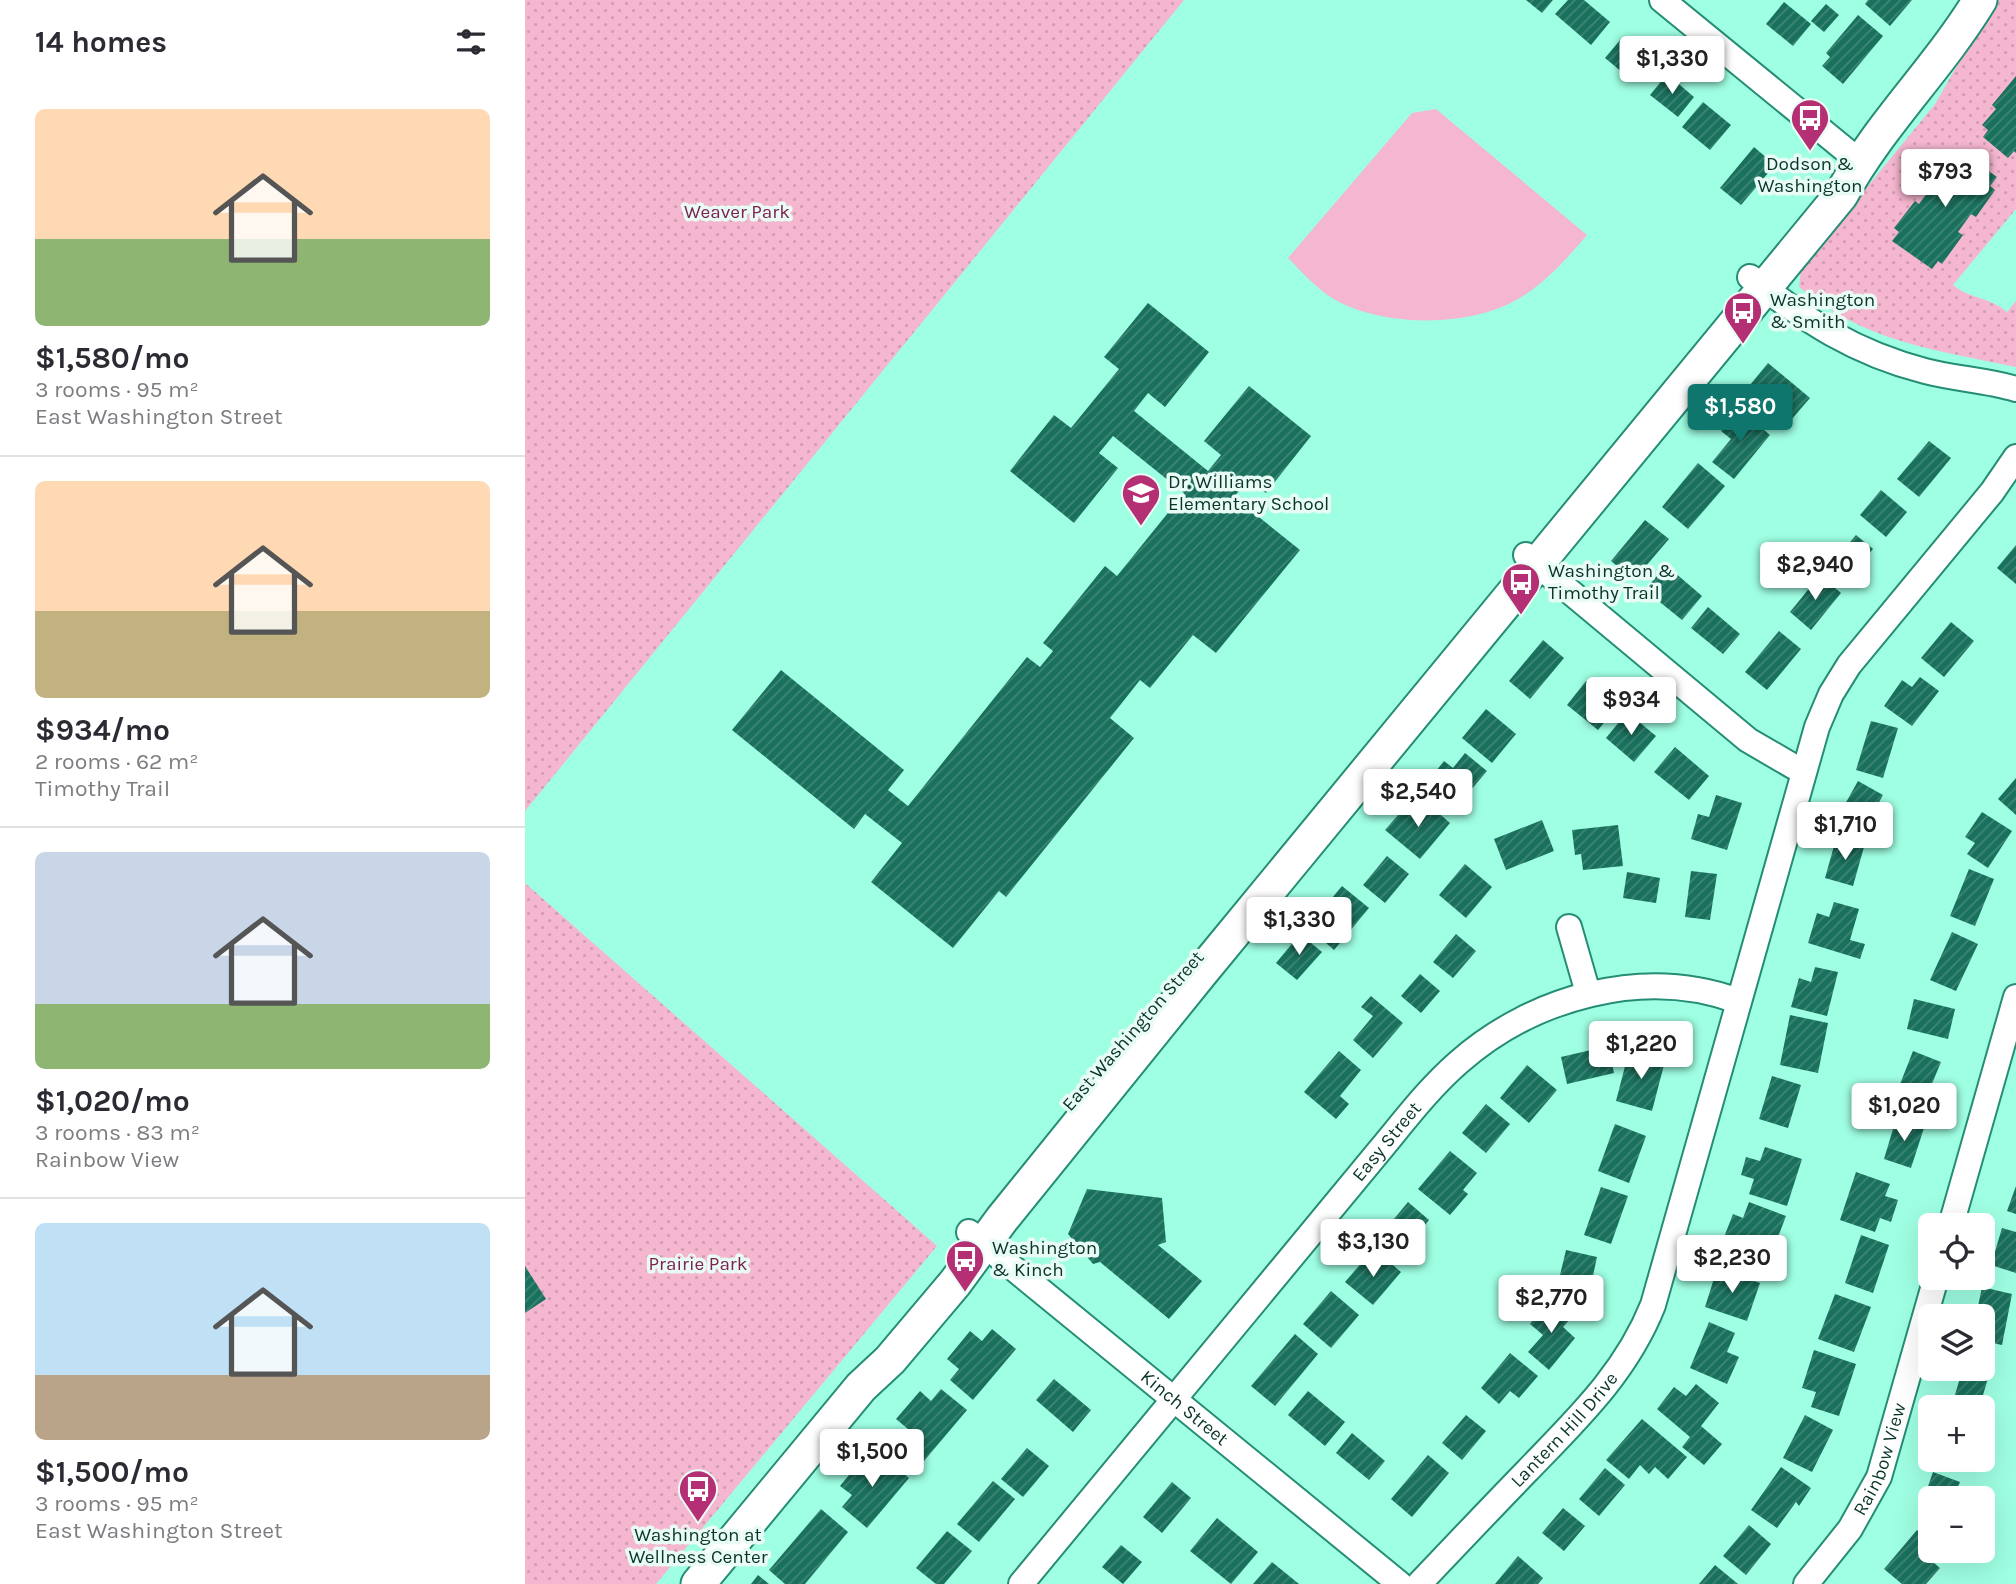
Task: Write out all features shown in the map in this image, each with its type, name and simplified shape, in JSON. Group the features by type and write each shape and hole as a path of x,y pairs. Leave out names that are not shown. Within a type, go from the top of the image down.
{"main road":[{"name":"East Washington Street","path":"679,1584 976,1237 1067,1108 1128,1042 1532,559 1757,283 1823,186 1859,161 1930,74 1980,0"},
{"name":"East Washington Street","path":"698,1584 861,1387 890,1360 955,1283 976,1237"}],"street":[{"path":"1662,0 1859,161"},
{"path":"1757,283 1816,327 1887,360 1928,372 2016,389"},
{"name":"Lantern Hill Drive","path":"1419,1584 1595,1400 1641,1335 1656,1292 1803,772 1831,694 1849,665 1992,492 2016,457"},
{"path":"1532,559 1748,740 1803,772"},
{"path":"1569,926 1588,993"},
{"name":"Easy Street","path":"1021,1584 1438,1081 1496,1034 1524,1018 1588,993 1669,986 1690,987 1738,1001"},
{"path":"1954,1213 2016,997"},
{"name":"Kinch Street","path":"976,1237 1400,1584"},
{"name":"Rainbow View","path":"1806,1584 1850,1529 1879,1477 1933,1290"}],"green space":[{"name":"Weaver Park","path":"525,0 1184,0 525,811"},
{"path":"1995,0 2016,0 2016,209 1953,285 1994,303 2007,312 2016,301 2016,367 1929,349 1875,332 1824,306 1799,287 1801,268 1935,104"},
{"path":"1436,109 1587,235 1535,288 1507,305 1484,313 1460,318 1410,320 1362,311 1333,299 1288,258 1412,113"},
{"name":"Prairie Park","path":"525,883 937,1246 656,1584 525,1584"}],"building":[{"path":"1526,0 1553,0 1542,13"},
{"path":"1568,0 1584,0 1610,22 1591,45 1555,14"},
{"path":"1868,0 1912,0 1890,26 1865,4"},
{"path":"1784,2 1811,24 1793,46 1766,24"},
{"path":"1826,4 1839,15 1824,32 1811,21"},
{"path":"1858,15 1883,36 1843,84 1822,66 1830,57 1826,53"},
{"path":"1621,39 1650,63 1634,82 1605,58"},
{"path":"1667,74 1694,97 1678,117 1650,95"},
{"path":"2016,76 2016,153 2014,151 2008,158 1983,137 1988,130 1982,125 1996,109 1992,105"},
{"path":"1703,102 1731,125 1710,150 1682,127"},
{"path":"1754,147 1775,165 1741,205 1720,188"},
{"path":"1958,149 1997,177 1990,186 1995,190 1976,217 1971,214 1958,232 1963,235 1942,264 1938,261 1932,269 1892,241 1899,232 1894,228 1915,201 1919,204 1932,186 1927,183 1947,155 1951,159"},
{"path":"1148,303 1209,352 1165,407 1148,393 1134,411 1208,471 1221,455 1204,441 1249,386 1311,436 1266,493 1249,479 1234,497 1300,550 1216,653 1193,635 1150,688 1140,680 1110,718 1134,738 1006,897 999,891 953,948 871,882 902,843 865,814 854,829 732,730 781,670 904,770 888,790 908,806 1027,657 1040,667 1053,651 1043,643 1105,566 1117,576 1184,493 1113,436 1099,453 1118,468 1074,523 1010,471 1054,415 1071,428 1119,369 1104,357"},
{"path":"1768,363 1810,398 1791,420 1781,410 1771,421 1752,405 1761,394 1750,385"},
{"path":"1739,409 1770,435 1734,479 1712,462 1731,439 1721,431"},
{"path":"1929,441 1951,458 1919,497 1897,479"},
{"path":"1698,463 1725,486 1688,529 1662,507"},
{"path":"1881,490 1907,512 1886,537 1860,515"},
{"path":"1645,520 1669,539 1634,580 1611,561"},
{"path":"1856,535 1873,549 1847,579 1831,565"},
{"path":"2016,545 2016,584 1997,568"},
{"path":"1666,565 1702,596 1682,620 1645,590"},
{"path":"1820,575 1841,593 1811,630 1790,612"},
{"path":"1708,607 1740,634 1723,654 1691,628"},
{"path":"1951,622 1974,641 1944,677 1921,658"},
{"path":"1779,631 1801,649 1767,690 1745,672"},
{"path":"1543,640 1564,658 1530,699 1509,681"},
{"path":"1920,677 1939,691 1912,726 1884,706 1902,680 1912,687"},
{"path":"1586,681 1617,707 1598,730 1567,705"},
{"path":"1486,709 1516,734 1492,763 1462,738"},
{"path":"1627,712 1656,736 1634,762 1606,738"},
{"path":"1871,721 1898,728 1883,778 1856,770"},
{"path":"1675,747 1709,776 1689,800 1654,772"},
{"path":"1465,753 1487,771 1453,811 1424,786 1444,761 1453,768"},
{"path":"2016,778 2016,815 1998,799"},
{"path":"1858,781 1883,795 1860,836 1835,822"},
{"path":"1716,795 1742,803 1727,850 1691,839 1698,814 1709,817"},
{"path":"1427,803 1450,823 1420,859 1385,830 1406,806 1417,815"},
{"path":"1982,812 2012,831 1988,868 1967,854 1975,843 1965,837"},
{"path":"1542,820 1554,851 1506,870 1494,839"},
{"path":"1618,825 1623,866 1583,870 1581,854 1575,855 1572,830"},
{"path":"1836,839 1864,847 1853,886 1825,878"},
{"path":"1387,856 1409,874 1385,903 1363,885"},
{"path":"1465,864 1492,887 1466,918 1439,895"},
{"path":"1969,869 1994,879 1975,926 1950,916"},
{"path":"1691,871 1717,874 1710,920 1685,917"},
{"path":"1627,872 1660,878 1656,903 1623,898"},
{"path":"1342,886 1369,908 1334,950 1308,927"},
{"path":"1834,902 1859,909 1850,940 1865,944 1860,959 1808,943 1817,913 1829,917"},
{"path":"1952,932 1978,944 1956,991 1930,980"},
{"path":"1300,934 1322,952 1297,980 1276,963"},
{"path":"1456,934 1476,951 1453,978 1433,962"},
{"path":"1815,967 1838,972 1827,1016 1791,1007 1799,978 1811,982"},
{"path":"1420,974 1440,991 1421,1013 1401,996"},
{"path":"1371,996 1403,1023 1373,1058 1353,1040 1373,1016 1361,1007"},
{"path":"1914,999 1955,1009 1948,1039 1907,1029"},
{"path":"1790,1015 1828,1023 1818,1073 1780,1065"},
{"path":"1608,1046 1614,1073 1567,1084 1561,1057"},
{"path":"1339,1051 1361,1070 1340,1096 1349,1104 1336,1119 1304,1092"},
{"path":"1629,1051 1665,1061 1652,1111 1616,1101"},
{"path":"1913,1051 1941,1062 1922,1108 1895,1097"},
{"path":"1527,1065 1557,1090 1529,1123 1500,1098"},
{"path":"1772,1076 1801,1085 1788,1128 1759,1119"},
{"path":"1486,1104 1510,1124 1486,1153 1462,1133"},
{"path":"1896,1119 1924,1128 1911,1168 1884,1159"},
{"path":"1615,1124 1646,1136 1629,1183 1598,1171"},
{"path":"1765,1147 1802,1159 1787,1206 1749,1194 1754,1179 1741,1175 1746,1157 1760,1161"},
{"path":"1450,1151 1477,1173 1463,1190 1468,1194 1450,1215 1418,1189"},
{"path":"1856,1172 1890,1184 1885,1196 1898,1200 1891,1222 1880,1218 1875,1232 1840,1220"},
{"path":"2016,1186 2016,1214 2007,1211"},
{"path":"1601,1187 1628,1196 1611,1244 1584,1235"},
{"path":"1087,1189 1162,1198 1166,1242 1158,1245 1202,1281 1169,1319 1100,1262 1093,1264 1068,1234"},
{"path":"1408,1202 1429,1220 1405,1249 1384,1231"},
{"path":"1749,1202 1786,1216 1768,1263 1721,1245 1733,1214 1743,1218"},
{"path":"2002,1228 2016,1232 2016,1273 1995,1266 1995,1252"},
{"path":"1861,1235 1889,1245 1873,1293 1845,1283"},
{"path":"1566,1250 1597,1257 1587,1304 1555,1296"},
{"path":"1381,1255 1401,1272 1373,1305 1345,1282 1363,1261 1371,1267"},
{"path":"525,1266 546,1299 525,1313"},
{"path":"1717,1269 1760,1283 1747,1321 1705,1307"},
{"path":"1981,1290 2012,1294 2002,1345 1995,1344 1995,1304 1978,1304"},
{"path":"1331,1291 1359,1315 1331,1348 1303,1324"},
{"path":"1835,1294 1871,1307 1854,1352 1818,1339"},
{"path":"1549,1300 1571,1318 1563,1327 1575,1338 1549,1370 1528,1352 1543,1335 1530,1324"},
{"path":"1709,1322 1735,1333 1727,1352 1739,1357 1727,1384 1690,1368"},
{"path":"992,1329 1016,1349 973,1400 950,1380 959,1369 947,1359 970,1331 982,1341"},
{"path":"1295,1334 1318,1354 1275,1406 1251,1386"},
{"path":"1814,1350 1856,1364 1839,1416 1811,1407 1816,1392 1802,1388"},
{"path":"1510,1353 1538,1376 1519,1398 1510,1391 1499,1404 1481,1388"},
{"path":"1054,1379 1091,1410 1073,1432 1036,1400"},
{"path":"1959,1381 1987,1381 1983,1395 1955,1395"},
{"path":"1696,1384 1719,1403 1701,1426 1722,1444 1704,1465 1682,1447 1690,1437 1657,1409 1674,1387 1686,1396"},
{"path":"941,1389 967,1410 924,1461 898,1440 908,1429 896,1419 920,1391 931,1401"},
{"path":"1308,1391 1345,1422 1325,1446 1288,1415"},
{"path":"1466,1415 1486,1431 1462,1460 1442,1443"},
{"path":"1805,1415 1833,1430 1812,1472 1783,1458"},
{"path":"1642,1419 1687,1457 1668,1479 1655,1467 1649,1474 1640,1465 1629,1479 1606,1460"},
{"path":"1352,1433 1385,1461 1369,1480 1336,1453"},
{"path":"1027,1448 1049,1466 1023,1497 1001,1479"},
{"path":"1428,1455 1449,1473 1412,1517 1391,1499"},
{"path":"884,1457 909,1478 867,1528 842,1507 852,1495 840,1486 863,1458 875,1468"},
{"path":"1781,1467 1811,1488 1799,1506 1796,1502 1777,1528 1751,1510"},
{"path":"1605,1468 1625,1485 1599,1516 1579,1499"},
{"path":"1933,1472 1960,1482 1958,1486 1928,1486"},
{"path":"993,1481 1015,1499 979,1542 957,1524"},
{"path":"1172,1482 1191,1498 1162,1533 1143,1517"},
{"path":"1563,1508 1585,1526 1564,1551 1542,1533"},
{"path":"821,1509 848,1532 805,1584 785,1584 769,1570"},
{"path":"1217,1518 1258,1552 1231,1584 1190,1551"},
{"path":"1749,1525 1771,1544 1746,1575 1723,1556"},
{"path":"1917,1530 1918,1563 1934,1563 1940,1568 1926,1584 1902,1584 1884,1569"},
{"path":"947,1531 972,1551 944,1584 936,1584 916,1568"},
{"path":"1121,1545 1142,1562 1123,1584 1102,1567"},
{"path":"1518,1556 1543,1578 1538,1584 1495,1584"},
{"path":"1272,1562 1299,1584 1253,1584"},
{"path":"1715,1565 1738,1584 1699,1584"},
{"path":"758,1575 769,1584 751,1584"}],"place":[{"name":"Dodson & Washington","path":"1810,152"},
{"name":"Washington & Smith","path":"1743,345"},
{"name":"Dr. Williams Elementary School","path":"1141,527"},
{"name":"Washington & Timothy Trail","path":"1521,616"},
{"name":"Washington & Kinch","path":"965,1293"},
{"name":"Washington at Wellness Center","path":"698,1523"}]}
